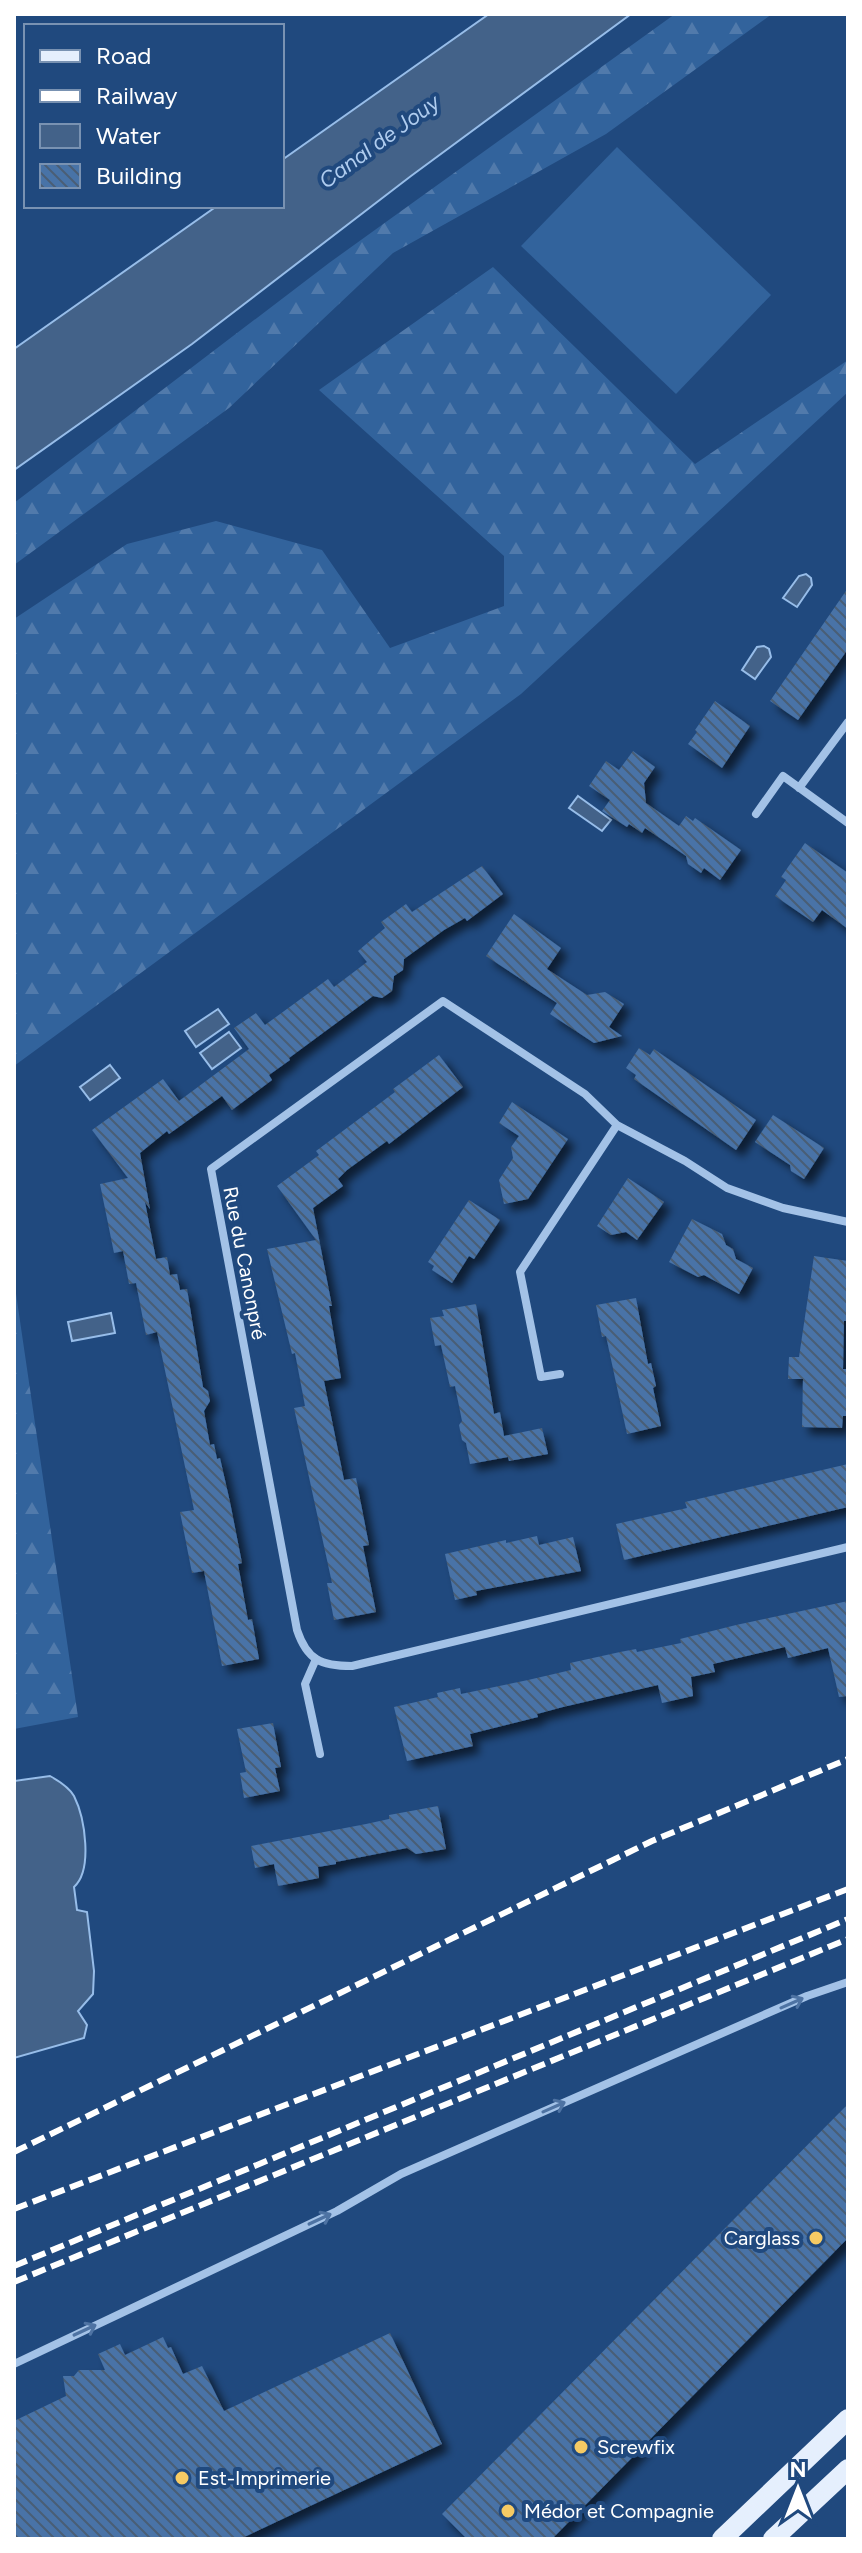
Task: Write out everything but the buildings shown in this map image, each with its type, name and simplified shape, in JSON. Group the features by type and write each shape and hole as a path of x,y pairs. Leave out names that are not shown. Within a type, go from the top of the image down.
{"main road":[{"path":"722,2539 848,2419"},
{"path":"773,2539 848,2469"}],"street":[{"path":"799,788 848,722"},
{"path":"756,814 783,776 848,823"},
{"name":"Rue du Canonpré","path":"316,1659 303,1648 297,1630 211,1169 443,1001 585,1094 617,1125 685,1161 727,1188 783,1208 848,1222"},
{"path":"560,1374 541,1377 520,1272 617,1125"},
{"path":"320,1754 305,1684 316,1659 334,1666 352,1666 848,1547"},
{"path":"14,2364 337,2211 401,2174 807,1996 848,1982"}],"green space":[{"path":"675,14 772,14 606,134 393,253 229,408 14,565 14,503 329,263"},
{"path":"617,147 771,295 676,394 521,246"},
{"path":"493,267 695,464 848,360 848,392 521,694 14,1066 14,619 127,544 216,521 322,550 390,648 504,606 504,556 319,390"},
{"path":"14,1280 78,1717 14,1729"}],"water":[{"name":"Canal de Jouy","path":"489,14 631,14 411,176 192,344 14,470 14,349 214,208 284,208 284,159"},
{"path":"806,574 811,578 812,585 797,607 783,598 799,576"},
{"path":"757,647 769,649 771,657 755,679 742,670"},
{"path":"578,796 611,820 602,831 569,808"},
{"path":"218,1009 229,1024 196,1047 185,1031"},
{"path":"229,1032 241,1048 212,1069 200,1053"},
{"path":"110,1065 120,1078 90,1100 80,1087"},
{"path":"111,1313 115,1333 72,1341 68,1322"},
{"path":"50,1776 72,1793 81,1817 85,1843 84,1869 74,1887 77,1910 87,1912 94,1971 93,1994 78,2011 87,2025 84,2038 14,2058 14,1781"}],"railway":[{"path":"14,2152 652,1841 848,1759"},
{"path":"14,2209 848,1889"},
{"path":"14,2266 848,1919"},
{"path":"14,2282 848,1939"}],"place":[{"name":"Carglass","path":"816,2238"},
{"name":"Screwfix","path":"581,2447"},
{"name":"Est-Imprimerie","path":"182,2478"},
{"name":"Médor et Compagnie","path":"508,2511"}]}
